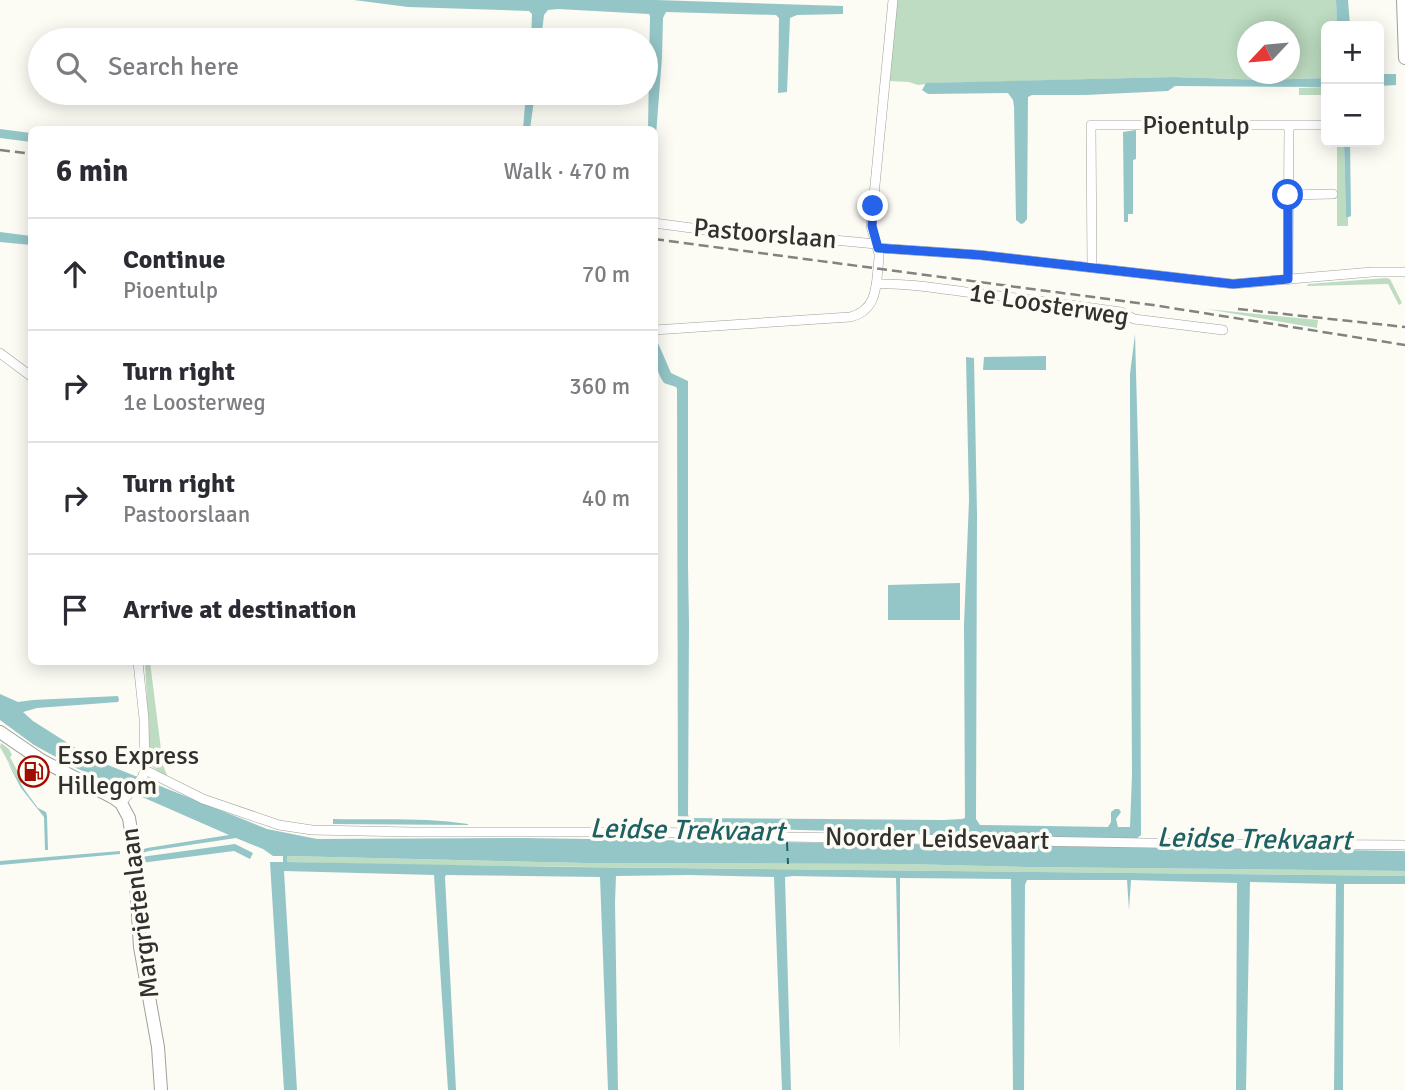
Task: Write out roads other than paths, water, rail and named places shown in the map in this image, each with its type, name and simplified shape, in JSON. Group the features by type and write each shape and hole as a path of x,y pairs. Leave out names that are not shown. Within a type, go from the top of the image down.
{"main road":[{"path":"1403,0 1405,58"},
{"path":"0,732 41,760 121,803"},
{"name":"Margrietenlaan","path":"121,803 127,812 133,839 140,947 158,1047 161,1090"}],"street":[{"name":"Pastoorslaan","path":"658,224 782,240 813,238 877,246 872,226 873,206 893,0"},
{"name":"Pioentulp","path":"1092,268 1091,125 1289,126 1288,279"},
{"path":"1289,126 1321,125"},
{"path":"1288,195 1334,194"},
{"name":"1e Loosterweg","path":"877,246 1233,284 1372,272 1405,272"},
{"path":"658,330 850,317 864,312 873,298 876,284 879,254 877,246"},
{"name":"1e Loosterweg","path":"876,284 914,286 1121,312 1134,319 1223,330"},
{"path":"0,353 28,374"},
{"path":"138,665 144,719 143,774"},
{"name":"Margrietenlaan","path":"121,803 143,774"},
{"name":"Noorder Leidsevaart","path":"143,774 203,799 279,825 312,830 656,832 787,837 1405,845"}],"water":[{"path":"354,0 656,0 843,6 843,14 797,15 790,18 787,92 778,93 779,18 776,15 666,12 663,18 662,57 657,126 648,126 648,105 658,105 658,28 650,28 649,14 548,10 544,15 542,28 531,28 532,14 529,11 408,7"},
{"path":"1336,0 1348,0 1350,21 1337,21"},
{"path":"1384,74 1396,74 1396,85 1384,86"},
{"path":"1174,77 1237,79 1237,84 1300,84 1300,79 1321,78 1321,87 1175,86 1168,91 1032,95 1028,97 1027,219 1021,224 1016,220 1013,100 1008,93 928,94 922,90 926,83"},
{"path":"525,105 533,105 530,126 523,126"},
{"path":"0,129 28,133 28,142 0,138"},
{"path":"1136,130 1133,214 1128,214 1128,222 1124,222 1123,132"},
{"path":"1344,147 1350,147 1351,216 1346,218"},
{"path":"0,232 28,236 28,245 0,242"},
{"path":"1135,334 1140,521 1141,835 1136,839 974,838 975,845 1405,851 1405,871 903,864 583,863 287,856 287,862 1405,876 1405,884 1344,884 1343,1090 1334,1090 1336,884 1250,882 1246,1090 1236,1090 1237,883 1131,880 1129,910 1127,880 1027,880 1024,1090 1013,1090 1011,879 900,878 900,1051 896,878 785,877 791,1090 782,1090 774,877 616,876 618,1090 608,1090 600,877 446,875 456,1090 448,1090 434,875 284,871 297,1090 284,1090 270,862 283,862 283,856 273,856 236,838 142,853 141,850 147,848 229,835 76,768 34,745 0,720 0,694 18,702 118,696 118,702 37,708 23,712 93,759 267,829 317,839 524,838 960,845 960,837 908,833 678,827 677,389 664,383 658,372 658,343 671,373 688,381 690,818 965,818 964,625 969,500 966,357 974,358 977,514 976,819 980,825 1108,827 1111,812 1119,809 1121,812 1116,819 1118,827 1130,827 1130,374"},
{"path":"1046,356 1046,370 983,370 984,357"},
{"path":"960,583 960,620 888,620 888,585"},
{"path":"7,761 38,808 46,812 48,850 45,850 44,817 21,788"},
{"path":"333,819 418,820 468,825 333,824"},
{"path":"235,844 253,853 250,859 234,851 141,863 141,857"},
{"path":"120,851 120,854 0,865 0,861"}],"railway":[{"path":"0,150 28,154"},
{"path":"658,240 1153,305 1405,345"},
{"path":"1238,309 1405,327"}],"place":[{"name":"Esso Express Hillegom","path":"34,771"}],"water label":[{"name":"Leidse Trekvaart","path":"687,830"},
{"name":"Leidse Trekvaart","path":"1254,839"}]}
